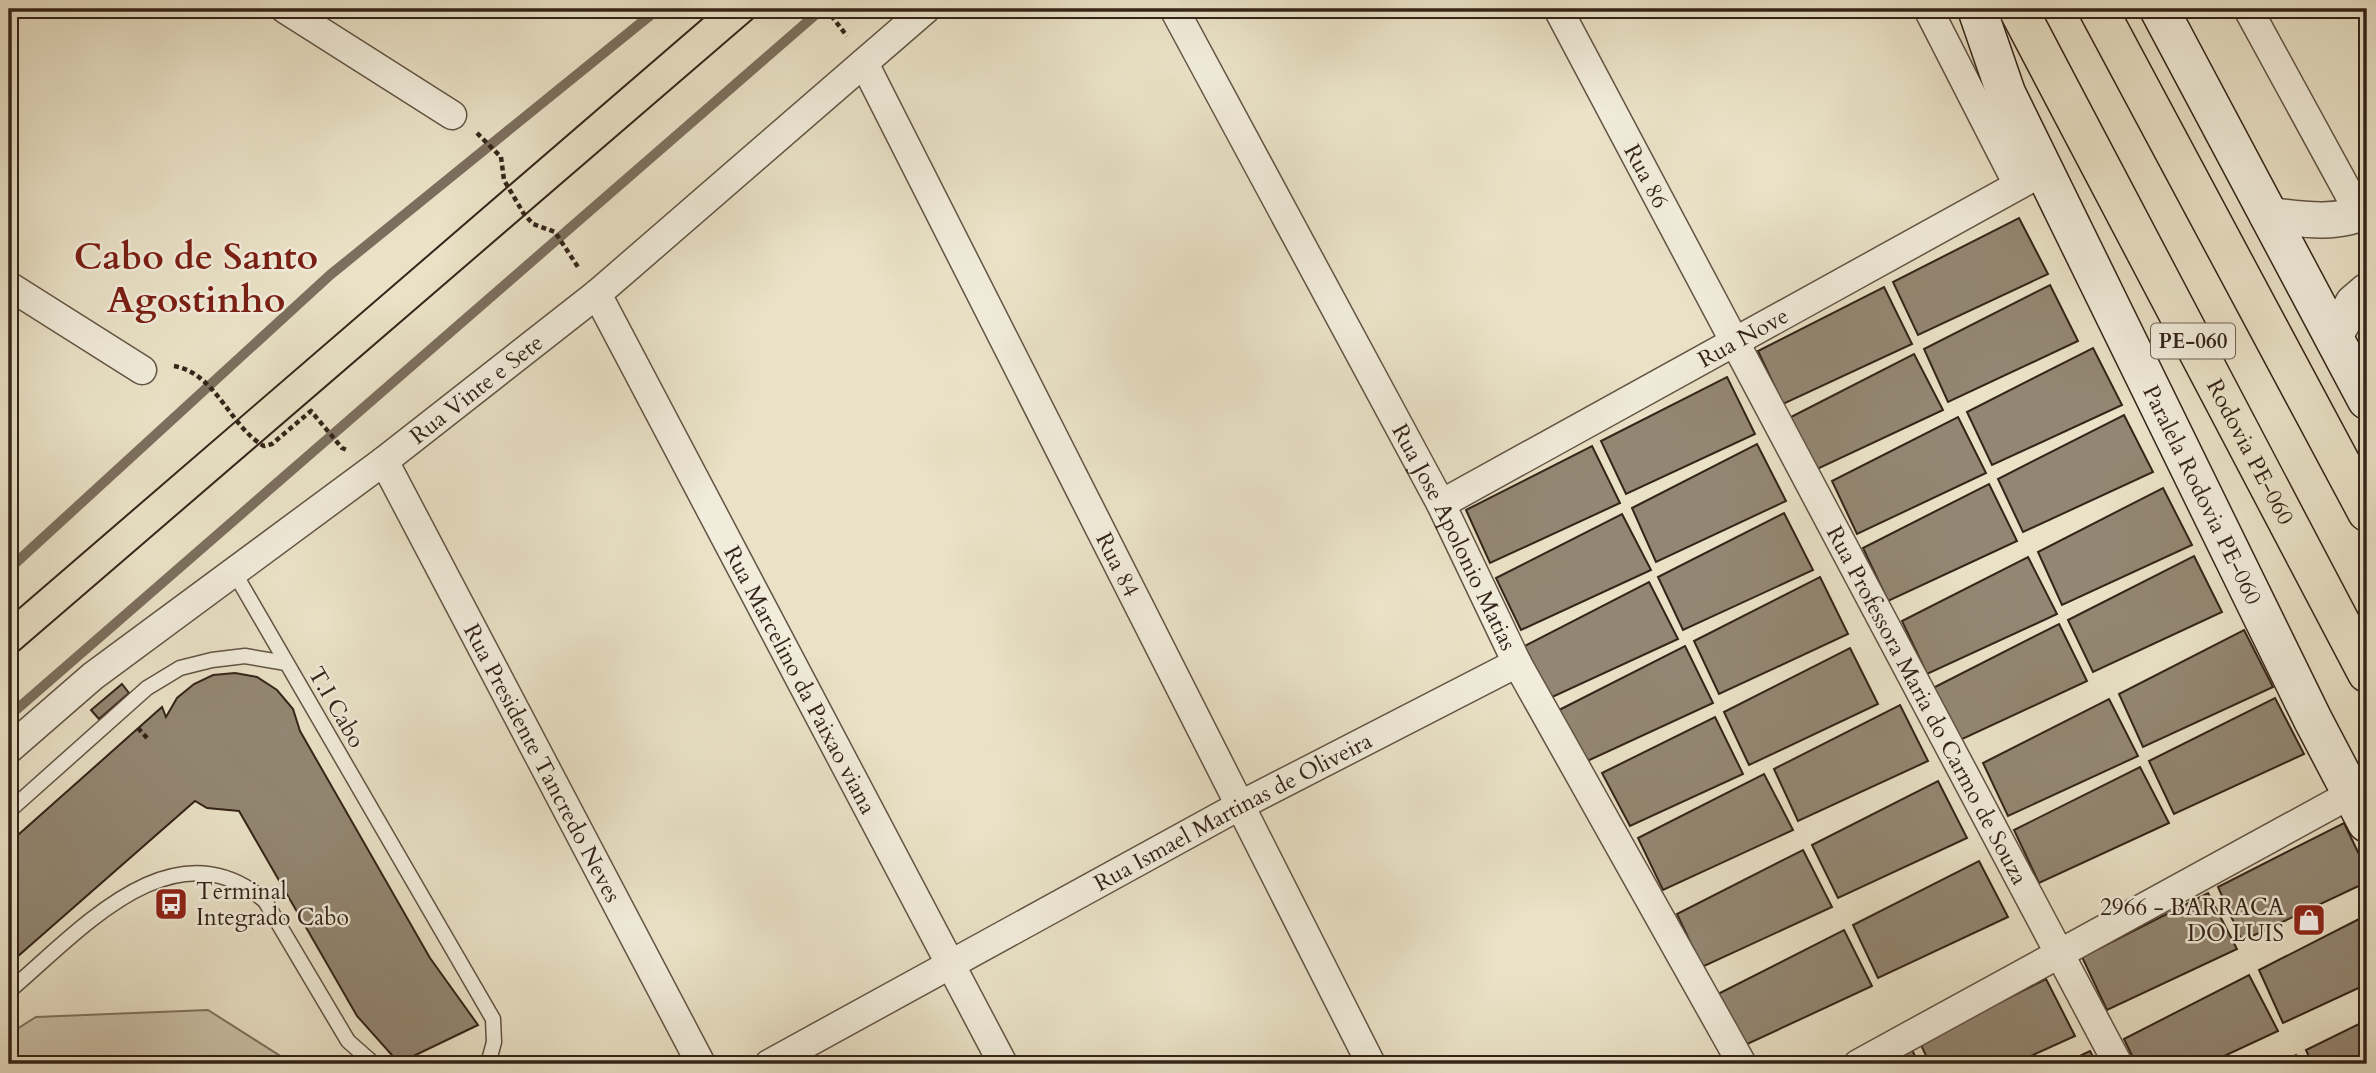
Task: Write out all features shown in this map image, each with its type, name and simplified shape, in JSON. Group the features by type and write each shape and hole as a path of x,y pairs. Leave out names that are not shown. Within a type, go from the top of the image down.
{"highway":[{"name":"Rodovia PE-060","path":"2018,9 2367,673"},
{"name":"PE-060","path":"2098,9 2367,512"}],"main road":[{"name":"Paralela Rodovia PE-060","path":"1977,9 2031,178 2359,808"},
{"path":"2159,9 2367,400"}],"street":[{"path":"285,9 463,123"},
{"name":"Rua Vinte e Sete","path":"9,749 93,676 384,461 597,294 926,9"},
{"name":"Rua Jose Apolonio Matias","path":"1174,9 1441,504 1517,663 1742,1064"},
{"name":"Rua 86","path":"1558,9 1736,344"},
{"path":"1928,9 2031,178"},
{"path":"2248,9 2363,212 2353,218 2305,219 2267,215"},
{"name":"Rua 84","path":"864,63 1371,1064"},
{"name":"Rua Nove","path":"1441,504 1736,344 2031,178"},
{"path":"9,286 142,370"},
{"path":"2334,338 2353,303 2367,291"},
{"name":"Rua Marcelino da Paixao viana","path":"597,294 1003,1064"},
{"name":"Rua Professora Maria do Carmo de Souza","path":"1736,344 2118,1064"},
{"name":"Rua Presidente Tancredo Neves","path":"384,461 701,1064"},
{"name":"Rua Ismael Martinas de Oliveira","path":"769,1064 1239,806 1517,663"},
{"path":"1858,1064 2062,954 2359,808"}],"lane":[{"path":"234,572 286,663"},
{"name":"T.I Cabo","path":"9,810 147,688 180,668 245,656 286,663 493,1019 494,1042 488,1064"},
{"path":"9,991 128,892 160,877 196,873 221,876 247,885 265,901 348,1041 374,1064"}],"path":[{"path":"826,9 840,25"},
{"path":"463,123 501,157 504,180 524,214 533,223 555,232 570,255"},
{"path":"202,380 264,446 272,444 312,411 342,448"}],"shaded area":[{"path":"208,1010 293,1064 9,1064 9,1034 36,1017"}],"building":[{"path":"2019,218 2048,274 1918,335 1893,282"},
{"path":"2050,285 2078,341 1948,402 1924,349"},
{"path":"1884,287 1912,344 1783,404 1758,351"},
{"path":"2093,348 2122,405 1992,465 1967,412"},
{"path":"1914,354 1943,410 1813,471 1789,418"},
{"path":"1727,377 1755,434 1626,494 1601,441"},
{"path":"2124,415 2153,472 2023,532 1998,479"},
{"path":"1958,417 1986,473 1857,534 1832,481"},
{"path":"1757,444 1786,501 1656,562 1632,508"},
{"path":"1592,446 1620,503 1490,563 1466,510"},
{"path":"1989,484 2017,541 1888,601 1863,548"},
{"path":"2163,488 2192,545 2062,605 2038,552"},
{"path":"1784,513 1813,570 1683,630 1658,577"},
{"path":"1622,514 1651,570 1521,630 1496,578"},
{"path":"2194,556 2222,612 2093,672 2068,620"},
{"path":"2028,557 2057,614 1927,674 1902,621"},
{"path":"1820,577 1848,634 1719,694 1694,641"},
{"path":"1649,582 1678,639 1548,699 1523,647"},
{"path":"2059,624 2087,681 1958,741 1933,688"},
{"path":"2244,630 2273,687 2143,747 2119,694"},
{"path":"1685,646 1713,703 1583,763 1559,710"},
{"path":"1850,648 1878,704 1749,765 1724,712"},
{"path":"235,673 257,677 277,690 293,709 300,731 430,958 478,1025 399,1063 357,1016 239,811 207,808 195,801 9,964 9,843 162,707 166,717 177,698 194,684 213,675"},
{"path":"122,684 129,693 99,719 91,710"},
{"path":"2275,698 2304,754 2174,814 2149,761"},
{"path":"2109,699 2138,756 2008,816 1983,763"},
{"path":"1900,705 1928,761 1798,821 1774,769"},
{"path":"1715,717 1743,774 1630,826 1602,773"},
{"path":"2140,767 2169,823 2039,883 2014,830"},
{"path":"1764,774 1793,830 1663,890 1638,838"},
{"path":"1938,781 1967,838 1838,898 1812,845"},
{"path":"2344,823 2367,871 2367,882 2242,941 2218,887"},
{"path":"1803,850 1832,907 1702,967 1677,914"},
{"path":"1979,861 2008,917 1878,978 1853,925"},
{"path":"2208,893 2237,949 2107,1010 2082,957"},
{"path":"2367,915 2367,984 2283,1023 2259,970"},
{"path":"1844,930 1872,986 1743,1046 1718,994"},
{"path":"2249,975 2278,1031 2207,1064 2136,1064 2124,1039"},
{"path":"2046,979 2075,1036 2013,1064 1930,1064 1920,1043"},
{"path":"2367,1020 2367,1064 2312,1064 2306,1050"},
{"path":"1911,1048 1919,1064 1880,1064"},
{"path":"2090,1051 2097,1064 2063,1064"},
{"path":"2296,1055 2301,1064 2279,1064"}],"waterway":[{"path":"9,569 330,275 658,9"},
{"path":"9,716 822,9"}],"tram line":[{"path":"9,617 714,9"},
{"path":"9,659 764,9"}],"place":[{"name":"Terminal Integrado Cabo","path":"171,904"},
{"name":"2966 - BARRACA DO LUIS","path":"2309,920"}],"district":[{"name":"Cabo de Santo Agostinho","path":"196,278"}]}
